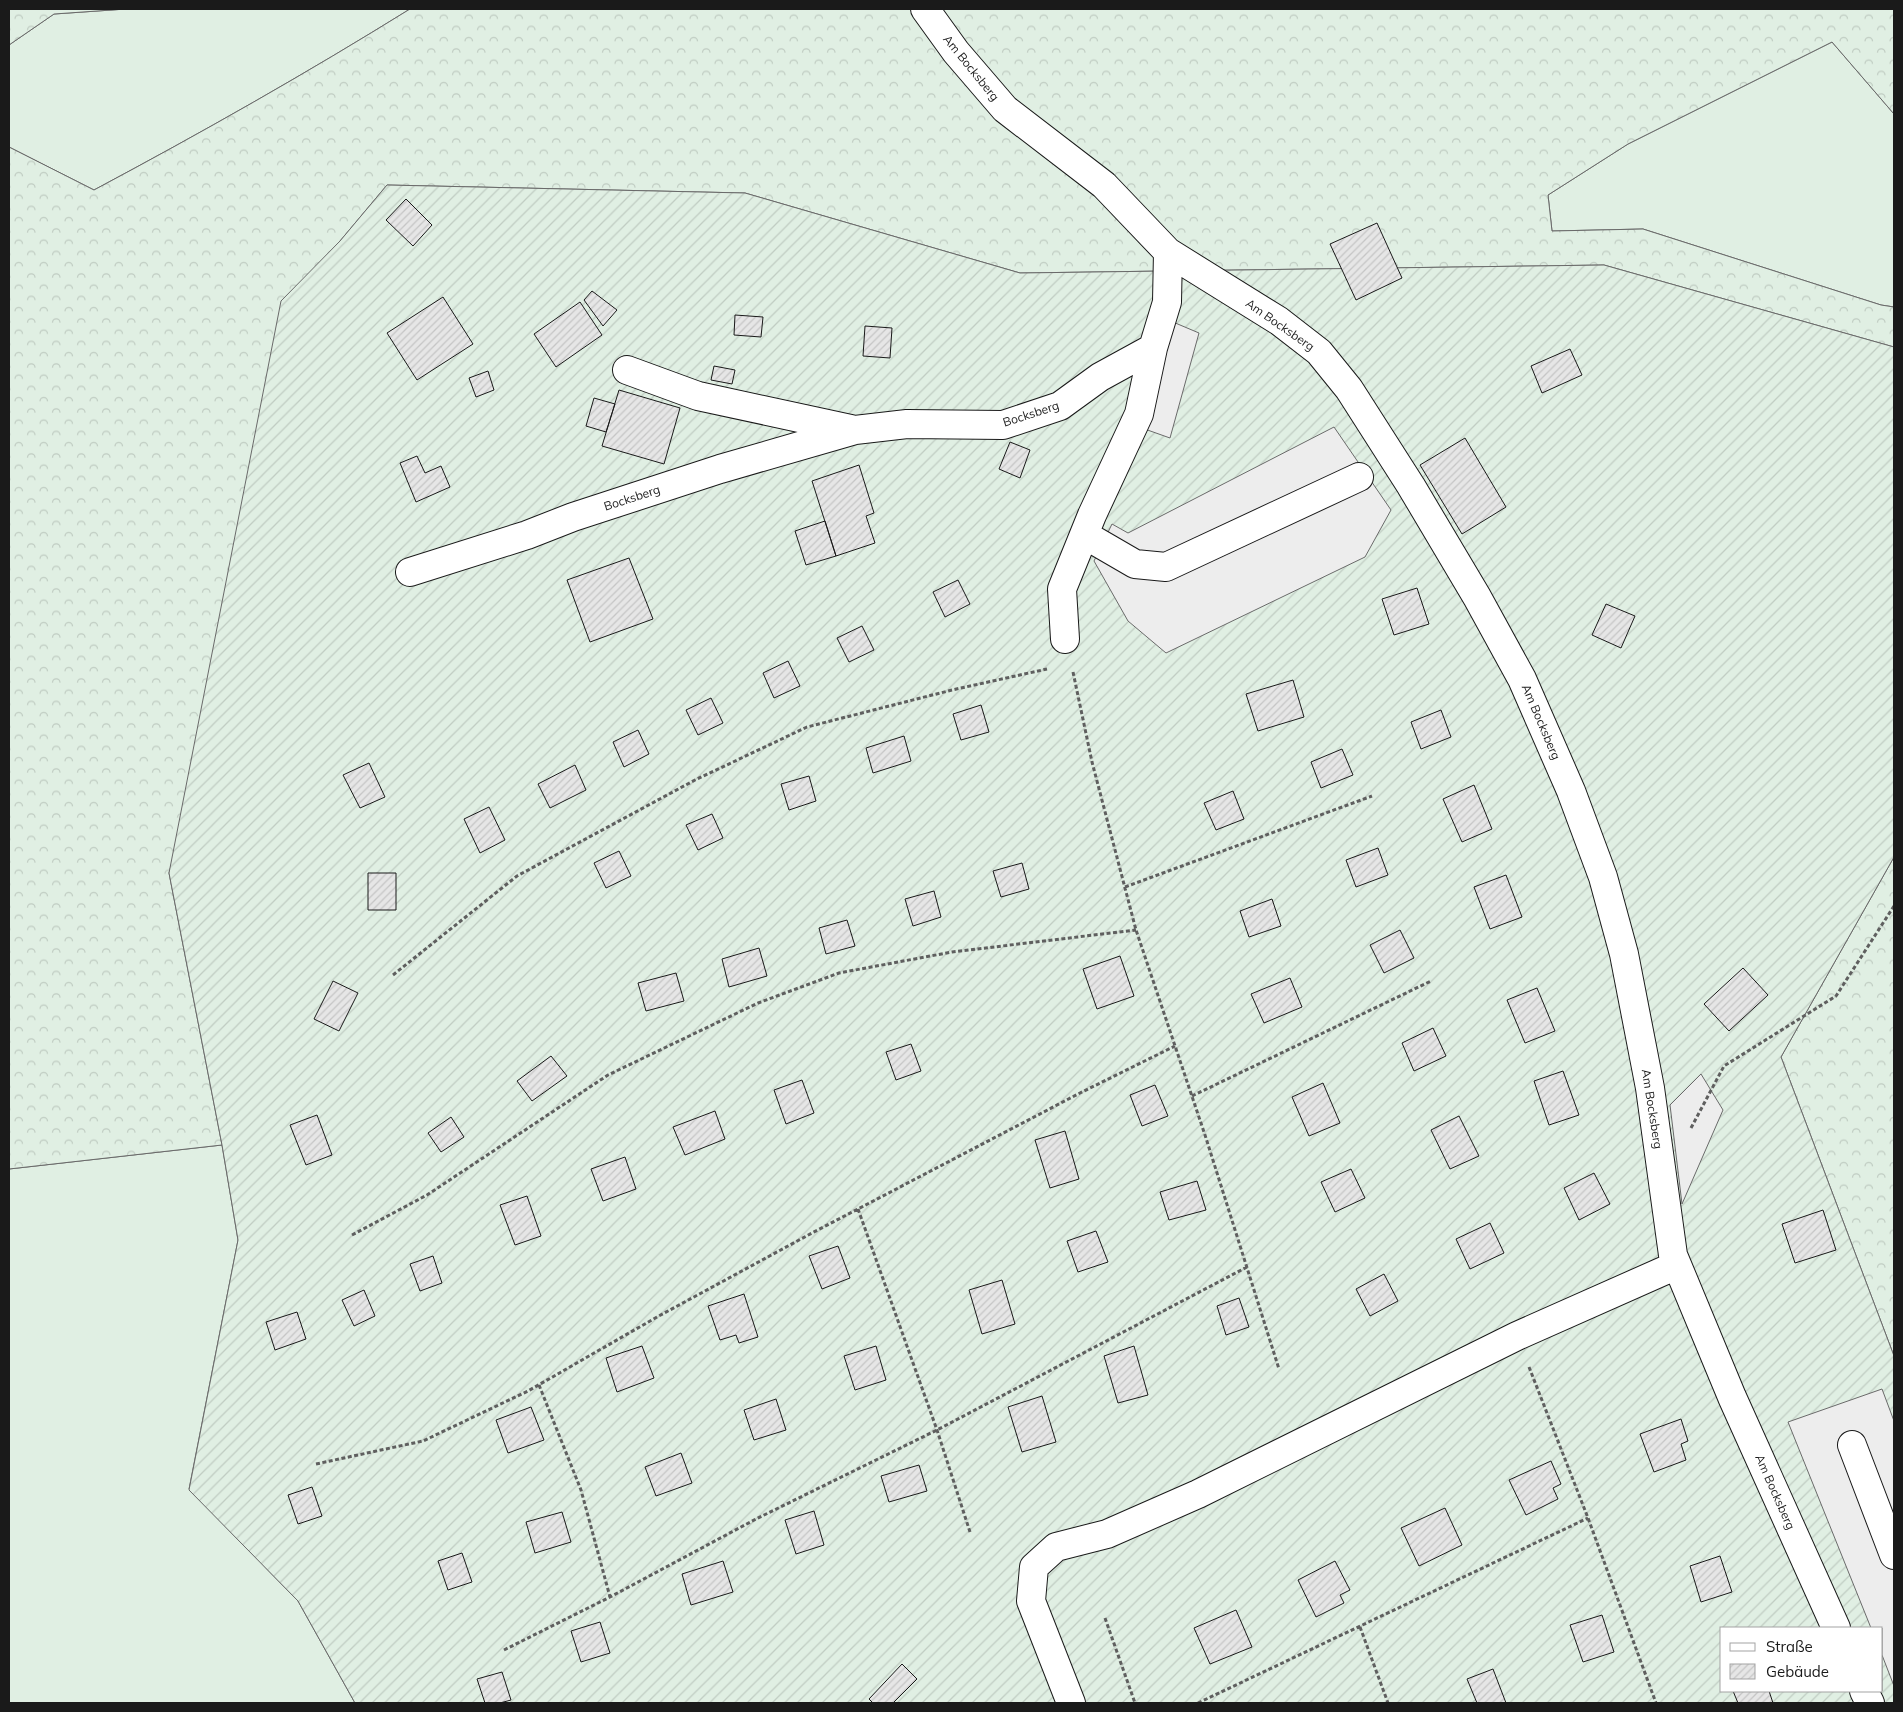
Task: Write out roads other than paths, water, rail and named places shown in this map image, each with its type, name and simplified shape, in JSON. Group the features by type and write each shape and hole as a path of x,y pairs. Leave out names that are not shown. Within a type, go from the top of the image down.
{"street":[{"name":"Am Bocksberg","path":"925,9 956,52 1004,109 1104,185 1168,252 1279,321 1319,352 1349,389 1411,486 1522,678 1571,791 1600,868 1622,946 1650,1088 1673,1255 1732,1396 1836,1627"},
{"path":"1068,652 1062,589 1139,414 1153,348 1168,302 1168,252"},
{"name":"Bocksberg","path":"410,572 527,535 573,517 720,468 855,430 907,424 1003,425 1060,406 1100,377 1153,348"},
{"name":"Bocksberg","path":"627,370 698,396 855,430"},
{"path":"1085,535 1135,564 1166,567 1359,477"},
{"path":"1071,1703 1031,1601 1034,1567 1056,1547 1107,1534 1198,1494 1517,1336 1677,1265"},
{"path":"1852,1445 1894,1555"}]}
